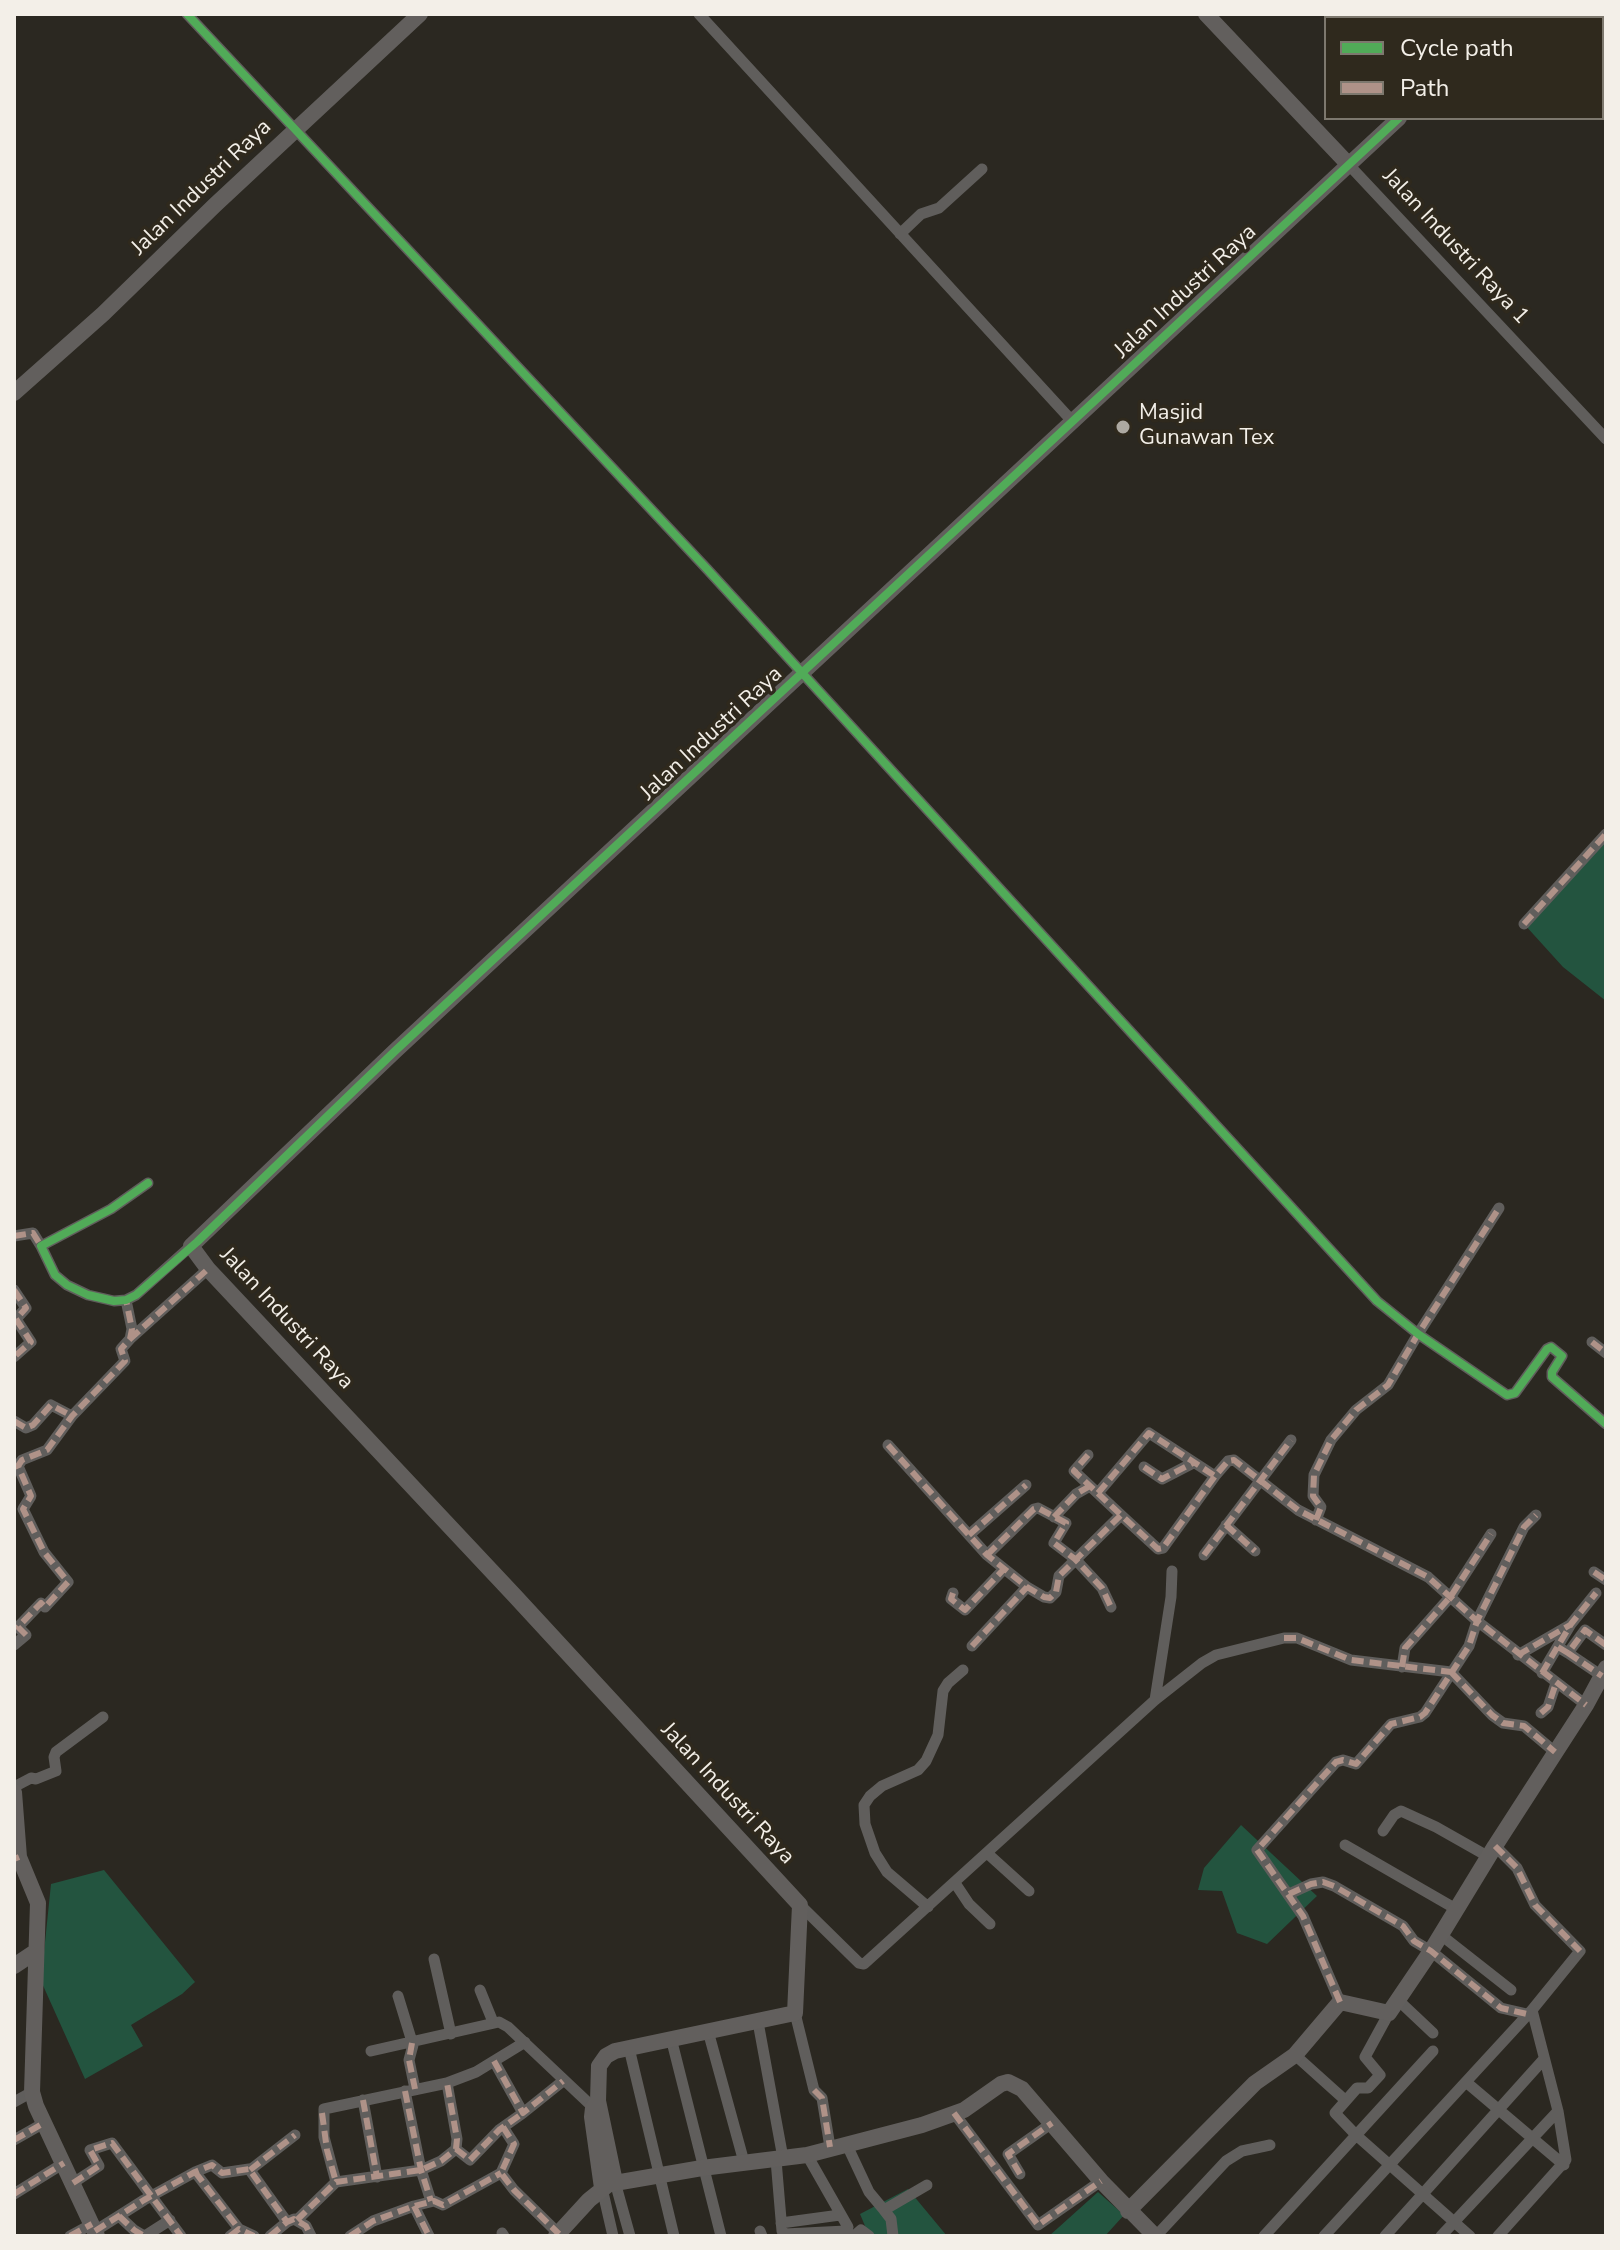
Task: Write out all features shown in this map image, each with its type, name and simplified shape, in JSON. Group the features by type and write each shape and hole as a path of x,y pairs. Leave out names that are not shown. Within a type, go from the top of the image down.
{"street":[{"path":"187,14 803,674 1377,1301 1418,1334 1510,1395 1515,1393 1551,1347 1562,1356 1552,1377 1606,1424"},
{"name":"Jalan Industri Raya","path":"14,393 103,314 420,14"},
{"path":"699,14 1073,422"},
{"name":"Jalan Industri Raya 1","path":"1206,14 1606,439"},
{"name":"Jalan Industri Raya","path":"1397,120 395,1051 191,1246 208,1269 800,1905 861,1964 871,1959 1155,1700 1216,1655 1284,1638 1297,1638 1351,1660 1451,1672"},
{"path":"900,234 921,214 939,208 982,169"},
{"path":"1524,924 1606,834"},
{"path":"41,1246 111,1209 148,1183"},
{"path":"1316,1520 1321,1507 1313,1491 1316,1466 1342,1425 1388,1385 1499,1208"},
{"path":"14,1236 33,1233 55,1275 88,1295 114,1301 136,1295 191,1246"},
{"path":"14,1645 26,1635 18,1627 41,1603 45,1607 68,1582 44,1552 23,1510 31,1496 18,1466 22,1460 47,1450 72,1416 125,1361 122,1346 208,1269"},
{"path":"14,1290 26,1308 16,1319 31,1342 14,1357"},
{"path":"126,1300 132,1320 130,1339"},
{"path":"1592,1342 1606,1353"},
{"path":"14,1421 26,1428 33,1425 51,1405 72,1416"},
{"path":"1054,1517 1076,1494 1094,1490 1149,1433 1215,1476"},
{"path":"1204,1555 1291,1440"},
{"path":"888,1445 987,1555 1044,1597 1050,1598 1057,1590 1058,1578 1121,1515"},
{"path":"1088,1455 1074,1471 1161,1550 1230,1460 1288,1504 1422,1574 1518,1655 1586,1705"},
{"path":"1144,1467 1162,1479 1193,1463"},
{"path":"969,1535 1026,1485"},
{"path":"987,1555 1034,1509 1054,1517 1066,1524 1054,1543 1075,1559 1102,1588 1111,1607"},
{"path":"1340,2002 1303,1916 1257,1850 1336,1762 1343,1760 1356,1764 1391,1724 1423,1715 1469,1646 1477,1621 1524,1527 1536,1515"},
{"path":"1226,1525 1255,1551"},
{"path":"1402,1667 1405,1648 1451,1596 1491,1534"},
{"path":"956,1621 1004,1569"},
{"path":"1155,1700 1172,1571"},
{"path":"1594,1572 1606,1580"},
{"path":"972,1646 1027,1587"},
{"path":"953,1593 951,1599 965,1610"},
{"path":"1518,1655 1571,1624 1596,1593"},
{"path":"1563,1650 1571,1624"},
{"path":"1542,1673 1584,1630 1606,1645"},
{"path":"1470,2236 1335,2113 1357,2088 1368,2088 1380,2075 1365,2057 1604,1672 1563,1650"},
{"path":"928,1907 887,1872 875,1853 865,1824 864,1805 882,1786 918,1770 926,1761 938,1735 943,1691 963,1670"},
{"path":"1451,1672 1492,1715 1503,1723 1524,1726 1555,1752"},
{"path":"1541,1713 1548,1707 1556,1683"},
{"path":"95,2231 32,2092 38,1903 17,1858 14,1790 31,1778 56,1771 56,1752 103,1717"},
{"path":"1324,2236 1530,2012 1580,1951 1535,1905 1517,1868 1492,1851 1401,1811 1394,1815 1383,1831"},
{"path":"1345,1845 1456,1909"},
{"path":"987,1853 1029,1891"},
{"path":"1289,1894 1311,1884 1323,1882 1334,1886 1403,1926 1414,1941 1431,1951 1501,2008 1530,2012"},
{"path":"955,1883 969,1904 990,1924"},
{"path":"800,1905 795,2013 814,2090 822,2098 838,2145 891,2219 893,2236"},
{"path":"1441,1935 1511,1990"},
{"path":"14,1966 35,1952"},
{"path":"434,1959 451,2034"},
{"path":"480,1990 493,2022"},
{"path":"398,1996 412,2043 410,2090 421,2170 431,2201"},
{"path":"1340,2002 1394,2006 1433,2033"},
{"path":"1128,2211 1255,2083 1295,2055 1340,2002"},
{"path":"1498,2236 1564,2165 1566,2154 1558,2111 1530,2012"},
{"path":"613,2236 598,2108 599,2066 606,2056 671,2038 795,2013"},
{"path":"371,2051 493,2022 504,2023 563,2081 598,2108"},
{"path":"758,2022 780,2159 781,2229 785,2234 846,2231 848,2227 807,2155"},
{"path":"708,2031 744,2162"},
{"path":"671,2038 721,2236"},
{"path":"336,2182 324,2137 323,2111 447,2083 525,2042"},
{"path":"629,2048 674,2236"},
{"path":"1270,2234 1433,2051"},
{"path":"1295,2055 1345,2100"},
{"path":"1385,2236 1544,2059"},
{"path":"494,2061 523,2113"},
{"path":"456,2149 470,2160 503,2127 563,2081"},
{"path":"501,2173 558,2235 608,2185 702,2168 807,2155 922,2125 972,2105 1008,2082 1022,2089 1128,2211 1156,2236 1226,2161 1242,2151 1270,2145"},
{"path":"1466,2082 1564,2165"},
{"path":"270,2236 336,2182 421,2170 441,2161 456,2149 447,2083"},
{"path":"14,2102 32,2092"},
{"path":"363,2100 377,2177"},
{"path":"1441,2236 1558,2111"},
{"path":"954,2113 1038,2225 1101,2181"},
{"path":"14,2140 44,2123"},
{"path":"1020,2174 1008,2154 1052,2123"},
{"path":"350,2236 373,2221 414,2206 431,2201 443,2205 501,2173 514,2144 503,2127"},
{"path":"70,2236 95,2231 153,2195 212,2165 222,2173 250,2170 295,2135"},
{"path":"73,2183 99,2166 90,2150 112,2143 181,2236"},
{"path":"14,2194 64,2163"},
{"path":"250,2170 292,2221 306,2226 311,2236"},
{"path":"195,2172 234,2232 254,2236"},
{"path":"608,2185 630,2236"},
{"path":"884,2210 927,2185"},
{"path":"414,2206 429,2236"},
{"path":"781,2223 840,2215"},
{"path":"119,2216 145,2236 170,2220"},
{"path":"854,2236 861,2230 869,2236"}],"green space":[{"path":"1606,834 1606,1001 1563,967 1524,924"},
{"path":"1241,1825 1317,1896 1267,1944 1237,1933 1222,1891 1198,1890 1204,1868"},
{"path":"104,1870 195,1982 182,1994 131,2025 143,2046 85,2079 41,1981 51,1884"},
{"path":"908,2189 947,2236 872,2236 868,2233 860,2214"},
{"path":"1098,2192 1124,2215 1105,2236 1049,2236"}],"marked path":[{"path":"1524,924 1606,834"},
{"path":"1316,1520 1321,1507 1313,1496 1314,1475 1331,1440 1356,1410 1388,1385 1499,1208"},
{"path":"14,1236 33,1233 41,1246"},
{"path":"130,1339 208,1269"},
{"path":"14,1290 26,1308 16,1319 31,1342 14,1357"},
{"path":"26,1635 18,1627 41,1603 45,1607 68,1582 44,1552 23,1509 31,1496 18,1466 22,1460 47,1450 72,1416 125,1361 121,1349 130,1339 132,1329 126,1300"},
{"path":"1592,1342 1606,1353"},
{"path":"14,1421 26,1428 33,1425 51,1405 72,1416"},
{"path":"1098,1493 1149,1433 1215,1476"},
{"path":"1204,1555 1291,1440"},
{"path":"888,1445 987,1555 1027,1587 1050,1598 1056,1592 1059,1576 1121,1515 1158,1549 1163,1548 1215,1476 1228,1461 1234,1460 1298,1510 1428,1577 1477,1621 1586,1705"},
{"path":"1088,1455 1074,1471 1121,1515"},
{"path":"1144,1467 1162,1479 1193,1463"},
{"path":"969,1535 1026,1485"},
{"path":"1054,1517 1076,1494 1090,1486"},
{"path":"987,1555 1038,1508 1066,1523 1054,1543 1075,1559 1102,1588 1111,1607"},
{"path":"1340,2002 1303,1916 1257,1850 1336,1762 1343,1760 1356,1764 1391,1724 1425,1713 1469,1646 1477,1621 1524,1527 1536,1515"},
{"path":"1226,1525 1255,1551"},
{"path":"1402,1667 1405,1648 1451,1596 1491,1534"},
{"path":"953,1593 951,1599 965,1610 1004,1569"},
{"path":"1594,1572 1606,1580"},
{"path":"972,1646 1027,1587"},
{"path":"1542,1673 1571,1624 1596,1593"},
{"path":"1518,1655 1570,1625"},
{"path":"1558,1647 1568,1653 1585,1630 1606,1645"},
{"path":"1284,1638 1297,1638 1351,1660 1451,1672"},
{"path":"1568,1653 1602,1676"},
{"path":"1451,1672 1492,1715 1503,1723 1524,1726 1555,1752"},
{"path":"1541,1713 1548,1707 1556,1683"},
{"path":"1495,1846 1517,1868 1535,1905 1580,1951"},
{"path":"14,1859 19,1857"},
{"path":"1289,1894 1311,1884 1323,1882 1334,1886 1403,1926 1414,1941 1431,1951 1501,2008 1527,2014"},
{"path":"412,2043 409,2060 415,2089"},
{"path":"494,2061 523,2113 563,2081"},
{"path":"297,2220 336,2182 421,2170 441,2161 456,2149 447,2083"},
{"path":"814,2090 822,2098 830,2147"},
{"path":"405,2091 421,2170 431,2201"},
{"path":"363,2100 377,2177"},
{"path":"322,2113 327,2150 336,2182"},
{"path":"456,2149 470,2160 499,2130 523,2113"},
{"path":"954,2113 1038,2225 1101,2181"},
{"path":"14,2140 44,2123"},
{"path":"1020,2174 1008,2154 1052,2123"},
{"path":"503,2127 514,2144 501,2173 559,2234"},
{"path":"250,2170 295,2135"},
{"path":"73,2183 99,2166 90,2150 112,2143 181,2236"},
{"path":"14,2194 64,2163"},
{"path":"95,2231 144,2200 212,2165 222,2173 249,2169 287,2222"},
{"path":"195,2172 239,2229"},
{"path":"350,2236 373,2221 414,2206 434,2201 443,2205 501,2173"},
{"path":"414,2206 429,2236"},
{"path":"119,2216 144,2236"},
{"path":"270,2236 294,2219 306,2226 311,2236"},
{"path":"70,2236 92,2224"},
{"path":"230,2236 239,2229 254,2236"}],"cycle path":[{"path":"187,14 707,569 1377,1301 1418,1334 1507,1395 1515,1393 1551,1347 1562,1356 1552,1377 1606,1424"},
{"path":"148,1183 111,1209 41,1246 55,1275 88,1295 114,1301 136,1295 197,1242 395,1051 1397,120"}],"place":[{"name":"Masjid Gunawan Tex","path":"1123,427"}]}
